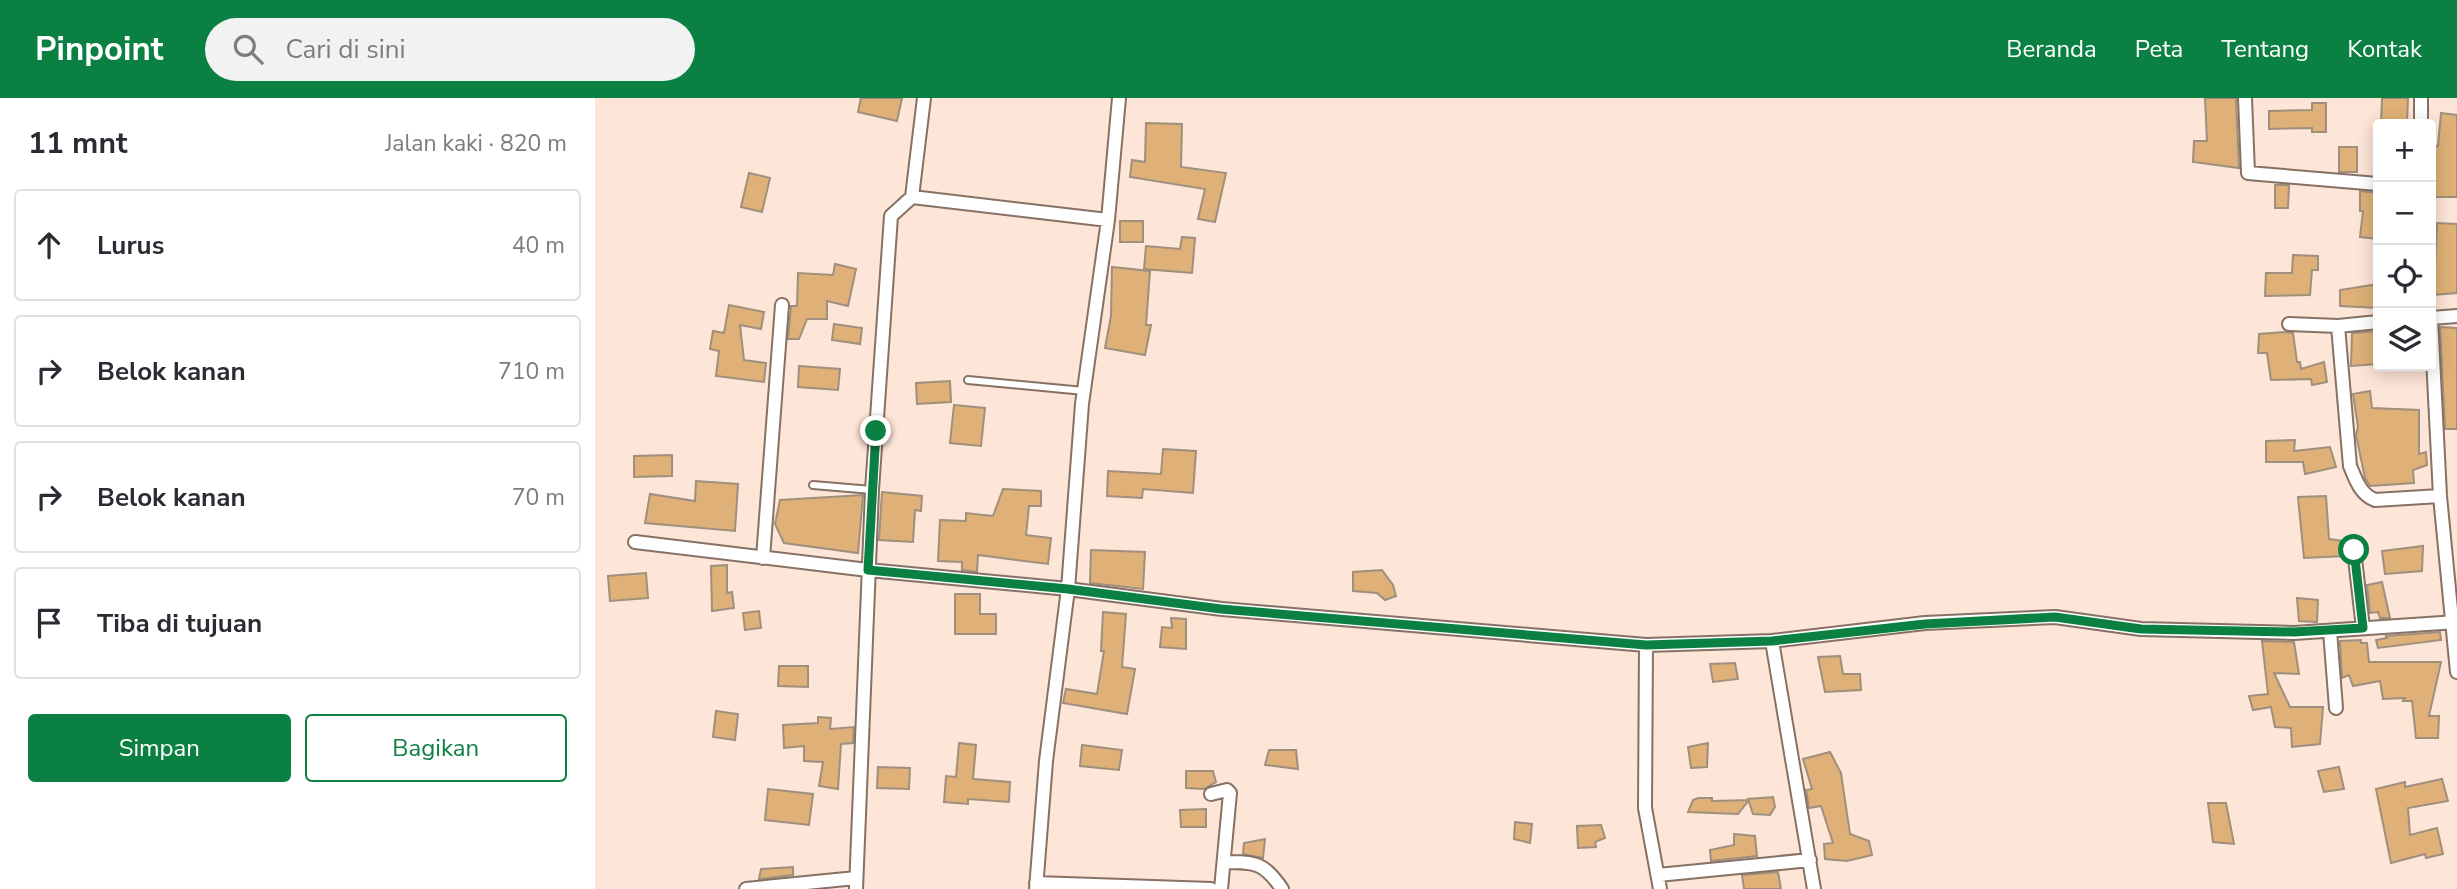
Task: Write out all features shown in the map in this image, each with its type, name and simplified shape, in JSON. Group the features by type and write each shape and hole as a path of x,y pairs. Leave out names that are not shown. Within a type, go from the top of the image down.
{"street":[{"path":"746,889 856,884 872,490 891,216 912,197 924,98"},
{"path":"1119,98 1108,220 1084,391 1068,589 1047,761 1036,886 1211,889"},
{"path":"2245,98 2248,173 2373,184"},
{"path":"2421,98 2421,119"},
{"path":"912,197 1108,220"},
{"path":"763,558 782,305"},
{"path":"2436,318 2457,316"},
{"path":"2289,324 2338,326 2373,322"},
{"path":"2338,326 2350,466 2357,485 2367,497 2375,500 2440,496"},
{"path":"2434,371 2440,496 2455,622 2457,672"},
{"path":"635,542 868,570 1068,589 1221,609 1646,645 1772,641 1925,624 2055,617 2141,629 2330,631 2455,622"},
{"path":"2354,550 2363,628"},
{"path":"2330,631 2336,708"},
{"path":"1772,641 1814,889"},
{"path":"1646,645 1645,808 1660,889"},
{"path":"1211,794 1227,790 1230,793 1221,889"},
{"path":"1658,875 1810,860"},
{"path":"1224,862 1256,863 1268,870 1282,889"}],"lane":[{"path":"968,380 1084,391"},
{"path":"813,485 872,490"}],"building":[{"path":"861,98 902,98 897,121 858,112"},
{"path":"2205,98 2236,98 2239,168 2193,162 2194,141 2207,141"},
{"path":"2382,98 2408,98 2407,119 2381,119"},
{"path":"2312,103 2326,103 2326,132 2312,132 2312,128 2269,129 2269,111 2312,110"},
{"path":"2441,113 2457,115 2457,197 2436,197"},
{"path":"1146,123 1182,124 1181,167 1226,173 1215,222 1198,219 1205,189 1130,177 1132,160 1145,162"},
{"path":"2339,147 2357,147 2357,172 2339,172"},
{"path":"749,173 770,178 762,212 741,207"},
{"path":"2275,185 2289,185 2288,208 2275,208"},
{"path":"2360,191 2373,192 2373,238 2360,237 2363,211 2360,211"},
{"path":"1120,221 1143,221 1143,242 1120,242"},
{"path":"2437,223 2457,224 2457,293 2436,295"},
{"path":"1182,237 1195,238 1192,273 1144,269 1146,246 1180,249"},
{"path":"2293,255 2318,256 2318,270 2312,270 2310,295 2265,296 2266,273 2292,273"},
{"path":"835,264 856,269 848,306 827,301 827,319 807,319 799,339 788,339 791,306 797,306 798,273 833,275"},
{"path":"1112,267 1150,271 1146,325 1151,325 1145,355 1105,348 1111,316"},
{"path":"2373,285 2373,308 2340,306 2340,290"},
{"path":"729,305 764,312 761,329 740,325 744,360 766,363 764,382 716,376 719,351 710,349 713,331 724,333"},
{"path":"834,324 862,328 860,344 832,340"},
{"path":"2440,327 2457,328 2457,429 2445,429"},
{"path":"2373,331 2373,364 2351,366 2352,333"},
{"path":"2293,333 2297,362 2300,362 2301,369 2324,362 2327,382 2312,385 2311,379 2271,380 2267,353 2258,353 2259,334"},
{"path":"799,366 840,369 838,390 798,387"},
{"path":"950,381 951,402 917,404 916,383"},
{"path":"2370,391 2372,408 2419,410 2419,454 2426,452 2427,465 2413,470 2414,483 2370,486 2365,478 2356,435 2358,427 2353,394"},
{"path":"954,405 985,408 981,446 950,443"},
{"path":"2295,440 2294,451 2330,447 2336,467 2305,474 2303,462 2266,462 2266,441"},
{"path":"1163,449 1196,451 1193,493 1143,489 1142,498 1107,496 1108,471 1161,474"},
{"path":"672,455 672,476 634,477 634,456"},
{"path":"696,481 738,484 735,531 645,523 650,494 695,501"},
{"path":"1003,489 1041,491 1041,506 1029,506 1026,535 1051,538 1048,564 978,555 977,572 962,570 962,562 938,561 940,520 966,521 966,513 993,516"},
{"path":"882,492 922,496 921,511 915,510 913,542 879,540"},
{"path":"863,495 858,553 784,543 775,524 780,500"},
{"path":"2326,496 2329,539 2351,542 2346,547 2346,556 2304,558 2298,497"},
{"path":"2423,546 2422,571 2385,574 2382,551"},
{"path":"1091,550 1145,552 1143,589 1090,583"},
{"path":"727,565 727,593 732,592 734,608 712,611 711,566"},
{"path":"1382,570 1393,585 1396,596 1385,600 1377,593 1353,591 1353,572"},
{"path":"646,573 648,598 610,601 608,576"},
{"path":"2382,582 2390,618 2380,618 2378,612 2370,613 2367,585"},
{"path":"955,594 980,594 980,614 996,614 996,634 955,634"},
{"path":"2297,598 2318,600 2317,622 2299,621"},
{"path":"759,611 761,628 745,630 743,613"},
{"path":"1103,612 1126,614 1122,667 1135,669 1127,714 1063,703 1066,689 1097,694 1104,651 1101,651"},
{"path":"1171,618 1186,619 1186,649 1160,647 1162,627 1172,628"},
{"path":"2440,632 2441,640 2378,648 2376,640 2387,638 2386,636"},
{"path":"2361,640 2361,643 2367,643 2369,662 2441,662 2429,716 2439,716 2438,738 2416,738 2412,701 2403,701 2405,698 2383,699 2380,681 2353,686 2349,675 2342,678 2340,641"},
{"path":"2262,641 2294,642 2299,674 2274,673 2290,707 2323,707 2320,744 2292,747 2291,728 2275,727 2271,707 2253,710 2249,696 2268,694"},
{"path":"1840,656 1843,674 1860,674 1861,690 1825,692 1818,657"},
{"path":"1735,663 1738,679 1713,682 1710,664"},
{"path":"779,666 808,666 808,687 778,686"},
{"path":"716,711 738,714 735,740 713,737"},
{"path":"818,717 831,718 830,729 854,727 853,743 841,744 838,789 819,786 823,762 804,761 804,746 784,748 783,725 818,723"},
{"path":"959,743 976,745 973,779 1010,782 1009,802 968,799 968,804 944,802 946,776 956,777"},
{"path":"1708,743 1707,767 1691,768 1688,747"},
{"path":"1082,745 1122,750 1119,770 1080,766"},
{"path":"1269,750 1296,750 1298,769 1265,765"},
{"path":"1830,752 1841,773 1850,834 1869,841 1872,855 1847,861 1825,859 1824,844 1833,843 1821,806 1809,808 1806,790 1812,789 1803,759"},
{"path":"878,767 910,768 909,789 877,788"},
{"path":"2339,767 2344,789 2324,792 2318,771"},
{"path":"1186,771 1213,771 1216,782 1204,789 1186,788"},
{"path":"2442,779 2448,801 2408,808 2410,835 2437,828 2443,854 2426,858 2425,854 2391,863 2376,789 2405,782 2405,787"},
{"path":"768,789 813,794 809,825 765,820"},
{"path":"1773,797 1775,807 1770,815 1753,814 1748,799"},
{"path":"1712,798 1712,801 1749,800 1738,814 1688,812 1693,800"},
{"path":"2208,803 2226,803 2234,844 2213,842"},
{"path":"1206,809 1206,827 1181,827 1180,810"},
{"path":"1515,822 1532,824 1530,843 1514,839"},
{"path":"1601,825 1605,838 1595,842 1596,847 1578,848 1577,826"},
{"path":"1734,834 1755,836 1757,856 1711,861 1710,850 1734,845"},
{"path":"1265,839 1263,858 1243,854 1244,843"},
{"path":"793,867 793,875 759,879 761,869"},
{"path":"1778,872 1781,889 1744,889 1742,875"}],"route":[{"path":"876,431 868,570 1068,589 1221,609 1646,645 1772,641 1953,621 2055,617 2141,629 2294,632 2363,628 2354,550"}]}
